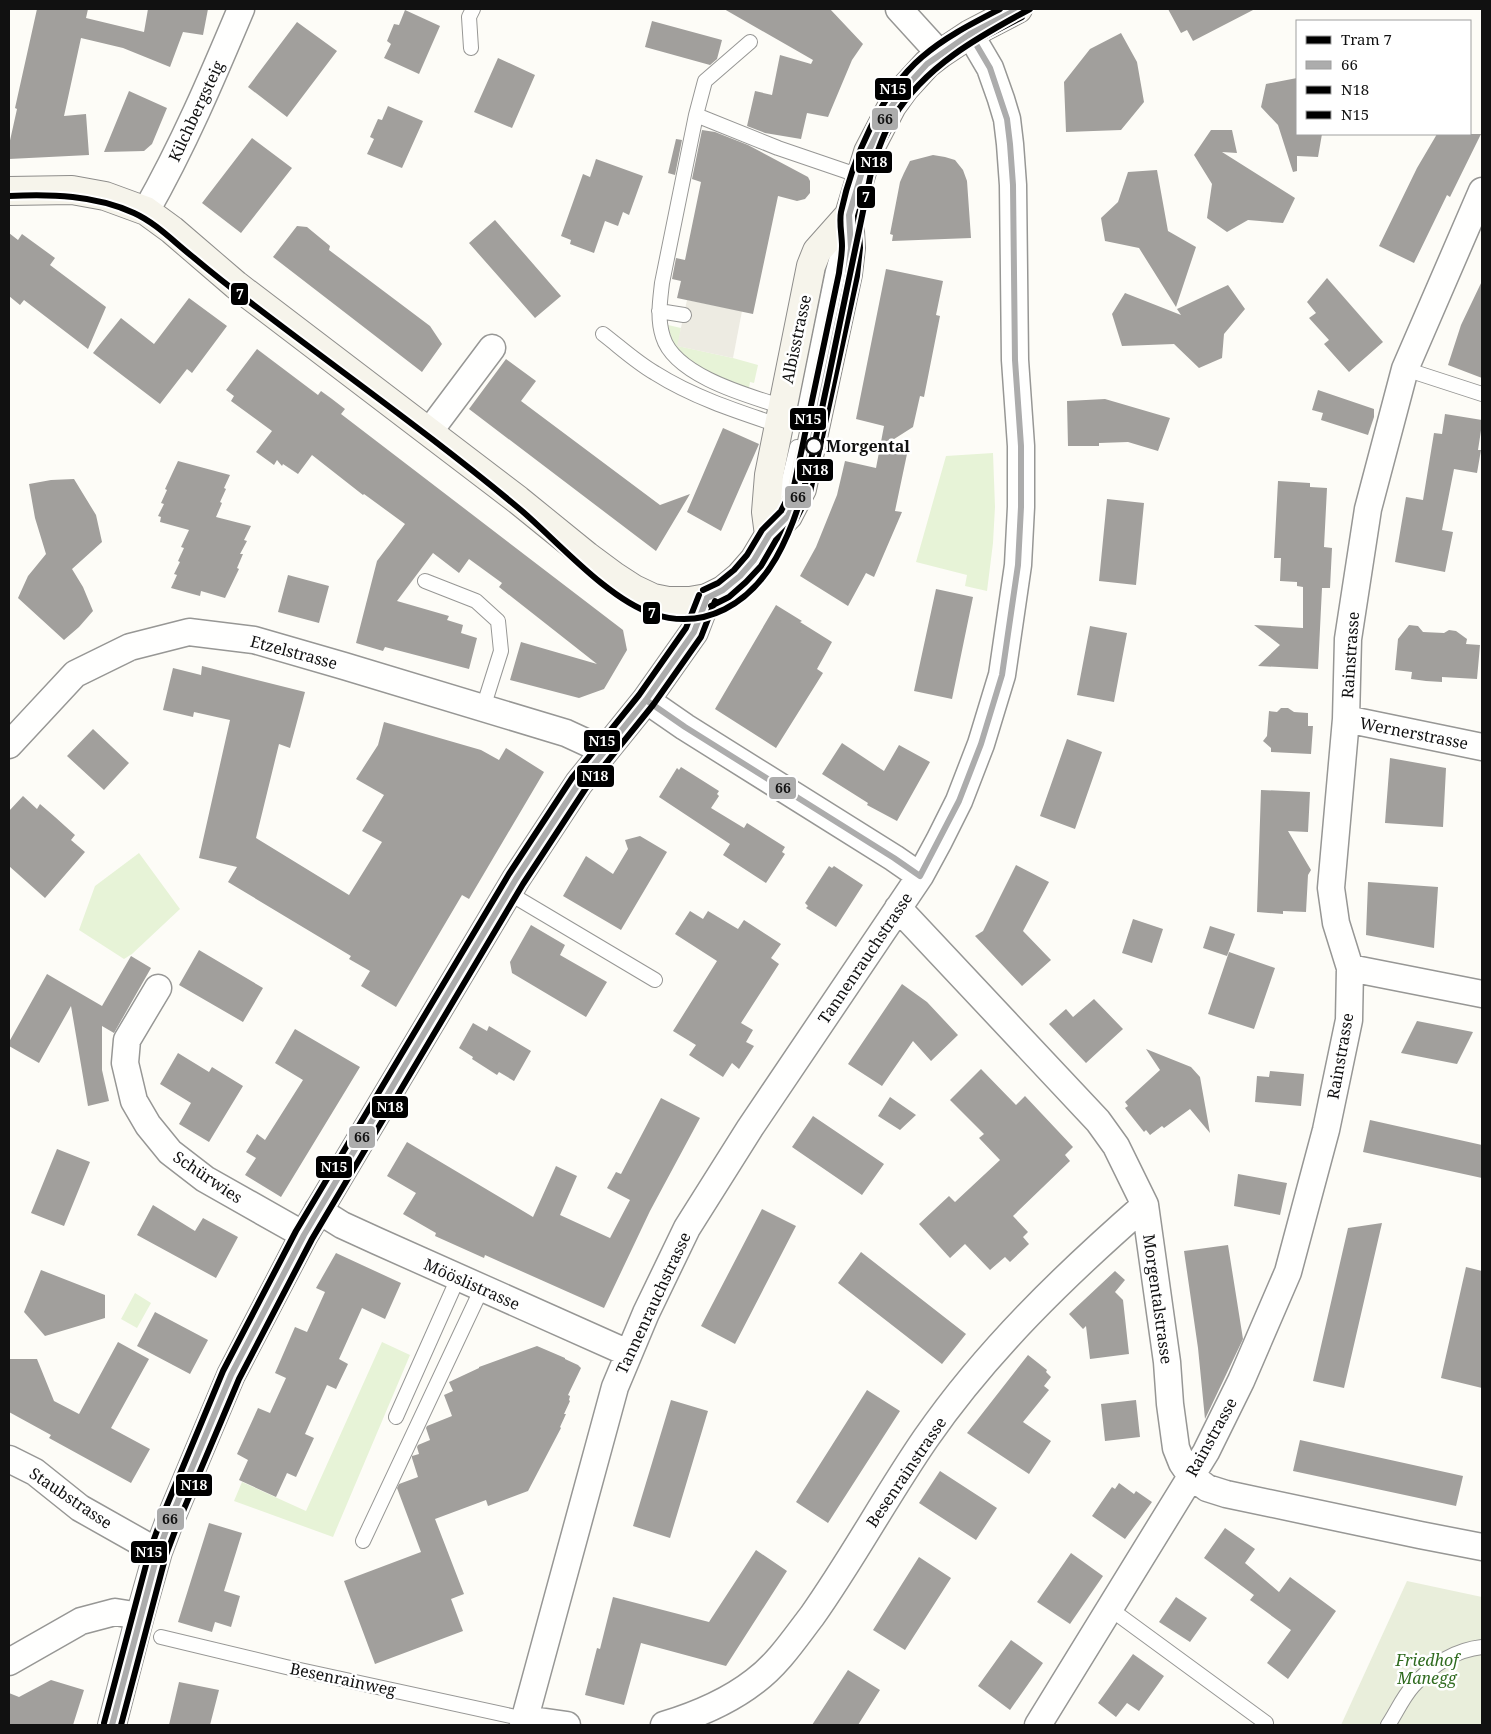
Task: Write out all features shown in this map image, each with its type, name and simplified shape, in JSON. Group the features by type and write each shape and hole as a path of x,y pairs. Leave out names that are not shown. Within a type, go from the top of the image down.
{"main road":[{"name":"Albisstrasse","path":"9,191 72,190 105,196 146,211 172,230 236,285 518,500 587,556 634,589 652,598 690,602 707,598 723,590 740,576 754,560 769,535 788,516 802,489 848,274 851,248 849,215 868,152 892,106 905,88 927,64 970,34 1018,9"},
{"name":"Albisstrasse","path":"769,535 766,512 775,414 811,266 817,251 849,215"}],"street":[{"name":"Kilchbergsteig","path":"146,211 165,178 197,112 241,9"},
{"path":"899,9 940,54"},
{"name":"Tannenrauchstrasse","path":"524,1722 615,1387 628,1353 687,1228 750,1128 920,876 940,841 981,744 1002,675 1018,565 1022,507 1021,446 1015,360 1013,185 1007,119 990,68 970,34"},
{"name":"Rainstrasse","path":"1038,1725 1206,1452 1241,1381 1288,1272 1326,1130 1349,1020 1350,968 1336,923 1331,888 1346,719 1348,639 1368,509 1406,369 1482,191"},
{"path":"429,432 492,348"},
{"path":"112,1725 158,1552 231,1375 304,1235 507,892 568,800 646,700 694,632 707,598"},
{"name":"Etzelstrasse","path":"9,745 75,674 130,647 189,632 254,640 566,733 605,751"},
{"path":"646,700 685,727 920,876"},
{"name":"Wernerstrasse","path":"1346,719 1482,747"},
{"name":"Morgentalstrasse","path":"898,908 1098,1122 1116,1146 1145,1205 1166,1352 1176,1448 1182,1463 1191,1476 1207,1488 1226,1494 1482,1547"},
{"path":"1350,968 1482,994"},
{"name":"Schürwies","path":"158,988 127,1040 125,1063 134,1101 148,1125 170,1152 205,1179 304,1235"},
{"name":"Besenrainstrasse","path":"664,1725 695,1716 725,1700 756,1680 776,1662 821,1603 926,1438 962,1391 1039,1303 1145,1205"},
{"name":"Mööslistrasse","path":"318,1210 342,1225 628,1353"},
{"name":"Staubstrasse","path":"9,1459 35,1472 80,1508 158,1552"},
{"path":"9,1662 81,1621 115,1612 140,1616"},
{"path":"524,1722 567,1725"}],"lane":[{"path":"471,48 469,17 473,9"},
{"path":"750,42 705,81 696,115 662,283 659,310 663,338 674,354 699,375 775,414"},
{"path":"696,115 778,148 860,176"},
{"path":"659,310 684,315"},
{"path":"603,334 654,373 680,387 720,405 775,414"},
{"path":"1406,369 1482,394"},
{"path":"425,581 476,601 498,621 500,651 483,708"},
{"path":"507,892 655,980"},
{"path":"396,1417 470,1283"},
{"path":"363,1541 470,1283"},
{"path":"1109,1608 1266,1723"},
{"name":"Besenrainweg","path":"161,1637 524,1722"},
{"path":"1388,1725 1412,1687 1437,1664 1472,1648 1482,1647"}],"green space":[{"path":"668,325 681,328 678,346 758,365 754,383 750,382 749,388 732,384 717,378 684,357 673,345"},
{"path":"993,453 995,507 987,591 965,586 967,575 916,562 946,456"},
{"path":"139,853 180,909 132,954 124,959 79,930 95,886"},
{"path":"135,1293 151,1303 137,1328 121,1319"},
{"path":"382,1342 410,1355 333,1537 234,1501 242,1482 306,1511"},
{"name":"Friedhof Manegg","path":"1407,1581 1482,1597 1482,1725 1341,1725"}],"shaded area":[{"path":"687,300 742,311 733,358 677,346"}],"building":[{"path":"37,9 88,9 86,18 144,32 148,9 208,9 203,35 183,32 170,67 123,48 81,38 64,116 86,114 89,155 9,159 9,145 17,109 15,108"},
{"path":"724,9 830,9 863,44 852,60 828,117 807,113 801,139 765,133 747,126 755,91 772,95 780,55 811,64 813,60"},
{"path":"1168,9 1255,9 1193,41 1187,30 1181,33"},
{"path":"405,10 440,26 419,74 384,58 391,44 387,41 394,24 399,25"},
{"path":"652,21 722,40 717,59 710,65 645,47"},
{"path":"297,22 337,51 287,117 248,87"},
{"path":"1121,33 1137,62 1144,102 1121,130 1066,132 1064,82 1090,49"},
{"path":"498,58 535,75 512,128 474,112"},
{"path":"1296,78 1296,135 1322,135 1318,157 1297,156 1297,171 1293,172 1278,125 1261,107 1266,84"},
{"path":"129,91 167,108 152,144 144,151 104,152"},
{"path":"388,106 423,121 402,168 367,154 374,139 370,137 378,119 382,120"},
{"path":"702,130 715,132 748,145 808,177 810,181 810,193 805,199 797,201 778,196 753,314 677,298 681,281 672,279 676,258 685,260 701,182 692,179"},
{"path":"1211,130 1232,130 1237,153 1222,152 1295,198 1283,223 1248,220 1227,232 1207,218 1212,184 1194,155"},
{"path":"1481,134 1450,197 1447,195 1414,263 1379,246 1417,168 1436,135"},
{"path":"252,138 292,168 241,233 202,203"},
{"path":"676,139 682,140 675,175 668,173"},
{"path":"933,155 955,160 963,170 967,181 971,238 892,241 893,235 890,234 900,182 904,173 910,161"},
{"path":"596,159 643,176 629,215 623,212 618,226 605,221 594,253 570,244 571,240 561,236 583,174 590,177"},
{"path":"1157,170 1168,231 1196,247 1176,307 1139,248 1105,241 1101,218 1118,202 1128,172"},
{"path":"495,220 561,296 535,318 469,243"},
{"path":"297,226 307,227 330,246 329,250 430,326 442,344 422,372 273,257"},
{"path":"9,233 18,240 22,234 55,258 50,265 106,307 88,349 24,300 20,305 9,296"},
{"path":"886,269 943,281 936,315 940,316 924,397 920,396 913,427 880,448 907,454 895,511 902,512 874,577 866,573 848,606 800,576 816,547 837,495 845,461 876,468 884,426 856,419"},
{"path":"1327,278 1383,342 1349,372 1324,344 1329,340 1309,318 1316,313 1307,302"},
{"path":"1482,281 1482,378 1448,365 1461,325"},
{"path":"1228,285 1245,309 1224,334 1222,358 1199,368 1174,344 1122,346 1112,314 1125,293 1181,315 1177,309"},
{"path":"189,298 227,326 192,373 187,369 160,404 93,353 121,318 154,344"},
{"path":"257,349 318,395 321,391 332,399 345,409 341,414 623,630 627,650 604,689 579,698 510,680 521,642 597,664 499,587 502,583 469,559 459,573 433,553 397,601 449,616 447,620 463,625 461,633 477,638 469,669 385,647 383,651 356,643 377,561 405,524 363,495 312,455 298,474 283,464 282,466 277,460 274,465 256,452 272,431 231,401 234,396 226,390"},
{"path":"506,359 536,381 521,401 660,505 690,494 656,551 469,409"},
{"path":"1318,390 1374,409 1374,417 1368,435 1321,420 1323,413 1312,410"},
{"path":"1105,399 1170,418 1158,451 1128,442 1099,443 1099,446 1068,446 1067,401"},
{"path":"1445,414 1482,420 1482,424 1478,450 1481,450 1477,473 1454,469 1442,530 1453,532 1445,572 1395,562 1406,497 1423,500 1434,433 1442,434"},
{"path":"723,428 759,444 721,531 687,512"},
{"path":"178,461 230,475 224,488 226,489 216,517 251,526 244,540 247,541 240,554 243,554 237,568 239,569 225,598 201,591 200,596 171,588 177,575 174,574 180,562 178,561 184,548 181,547 189,530 160,522 161,517 158,516 164,504 161,503 167,490 165,489"},
{"path":"74,479 96,515 102,542 72,569 83,587 93,611 64,640 18,598 28,576 46,554 35,518 29,484 51,480"},
{"path":"1278,481 1310,483 1310,487 1327,488 1324,547 1332,548 1330,588 1322,588 1318,669 1258,666 1280,645 1254,625 1303,628 1303,587 1297,586 1297,582 1280,581 1281,558 1274,558"},
{"path":"1107,499 1144,503 1136,585 1099,581"},
{"path":"288,575 329,586 319,623 278,612"},
{"path":"936,589 973,597 952,699 914,691"},
{"path":"776,605 832,642 817,669 823,673 776,748 715,709"},
{"path":"1409,625 1418,626 1423,632 1444,633 1449,630 1456,631 1467,639 1466,644 1480,645 1477,679 1442,677 1442,682 1426,681 1411,679 1412,672 1395,670 1398,639"},
{"path":"1090,626 1127,633 1114,702 1077,695"},
{"path":"202,666 305,692 290,748 279,744 256,838 349,895 382,842 362,831 384,795 356,779 378,745 384,722 481,750 499,760 506,748 544,772 469,899 462,895 396,1007 361,986 370,971 349,959 351,956 228,882 237,867 199,858 230,720 194,712 193,717 163,710 173,668 201,675"},
{"path":"1281,708 1288,708 1294,712 1308,713 1308,726 1313,726 1311,754 1271,752 1271,748 1263,741 1267,736 1269,711 1277,712"},
{"path":"93,729 129,763 104,790 67,756"},
{"path":"1067,739 1102,752 1075,829 1040,816"},
{"path":"842,743 884,771 899,745 930,762 897,821 867,805 868,803 822,774"},
{"path":"1390,758 1446,768 1443,827 1385,823"},
{"path":"681,767 719,791 717,794 719,796 711,808 744,828 747,823 785,847 782,852 785,854 766,883 723,855 730,844 659,797 677,768 679,770"},
{"path":"1261,790 1310,792 1308,832 1288,831 1311,870 1308,875 1306,912 1283,911 1283,914 1257,912"},
{"path":"23,796 37,809 40,804 75,835 71,840 85,852 45,898 9,866 9,811"},
{"path":"640,836 667,852 621,930 563,896 586,856 613,874 628,849 625,840"},
{"path":"1016,865 1049,882 1023,931 1051,960 1022,986 975,936 983,931"},
{"path":"829,866 832,868 834,866 863,885 836,927 806,908 808,906 805,903"},
{"path":"1368,882 1438,887 1434,948 1366,935"},
{"path":"690,911 703,919 708,911 738,929 744,920 781,944 771,958 779,964 741,1023 753,1030 746,1042 754,1046 739,1069 732,1063 723,1077 689,1055 696,1045 673,1031 717,961 675,934"},
{"path":"1133,919 1163,929 1152,963 1122,953"},
{"path":"531,925 565,945 560,955 607,982 586,1017 512,973 510,962"},
{"path":"1210,926 1235,934 1227,956 1203,948"},
{"path":"199,950 263,988 243,1022 179,985"},
{"path":"1229,952 1275,968 1254,1029 1208,1014"},
{"path":"131,956 151,968 114,1033 102,1026 102,1070 109,1101 88,1106 71,1006 39,1063 9,1046 9,1042 47,974 102,1006"},
{"path":"902,984 927,1002 958,1035 931,1061 913,1041 882,1086 848,1064"},
{"path":"1094,999 1123,1029 1086,1063 1049,1024 1066,1009 1073,1017"},
{"path":"1417,1021 1473,1032 1457,1064 1401,1053"},
{"path":"473,1023 487,1031 489,1026 531,1051 514,1081 499,1072 497,1075 459,1048"},
{"path":"295,1029 360,1067 281,1197 245,1175 256,1158 246,1152 257,1134 265,1140 303,1080 275,1063"},
{"path":"1146,1049 1191,1067 1200,1077 1210,1133 1190,1109 1164,1128 1162,1126 1150,1135 1146,1130 1144,1132 1125,1108 1128,1106 1125,1102 1160,1070"},
{"path":"178,1053 209,1072 212,1067 243,1086 209,1142 179,1124 191,1103 160,1084"},
{"path":"981,1069 1016,1105 1025,1096 1073,1147 1065,1155 1070,1161 1013,1216 1028,1232 1023,1237 1029,1244 1010,1262 1005,1257 990,1270 965,1244 950,1258 919,1224 949,1196 955,1202 1000,1160 979,1138 984,1134 950,1100"},
{"path":"1270,1071 1304,1074 1301,1106 1255,1102 1257,1076 1269,1077"},
{"path":"890,1097 916,1115 900,1130 878,1116"},
{"path":"661,1098 700,1118 650,1211 604,1308 485,1255 484,1258 435,1236 436,1233 403,1214 416,1193 387,1176 407,1142 533,1217 556,1166 577,1176 560,1215 610,1238 630,1200 607,1188 616,1172 621,1174"},
{"path":"813,1116 884,1164 862,1195 792,1147"},
{"path":"1370,1120 1482,1145 1482,1178 1363,1152"},
{"path":"57,1149 90,1162 64,1226 31,1213"},
{"path":"1238,1174 1287,1183 1280,1215 1234,1206"},
{"path":"153,1205 195,1231 203,1218 238,1237 216,1278 137,1235"},
{"path":"762,1209 796,1226 735,1344 701,1326"},
{"path":"1382,1223 1344,1388 1313,1381 1348,1228"},
{"path":"1228,1245 1243,1339 1205,1419 1198,1348 1184,1251"},
{"path":"861,1252 966,1334 942,1364 838,1283"},
{"path":"336,1253 401,1283 385,1319 362,1308 339,1359 348,1364 336,1389 327,1385 305,1434 314,1438 296,1477 287,1473 276,1497 239,1480 248,1460 237,1454 258,1408 270,1413 286,1378 275,1373 295,1327 307,1332 325,1292 316,1288"},
{"path":"1466,1267 1482,1271 1482,1388 1441,1378"},
{"path":"41,1270 105,1295 105,1318 45,1336 24,1312"},
{"path":"1115,1271 1125,1280 1115,1292 1123,1300 1129,1354 1090,1359 1086,1326 1083,1329 1069,1314"},
{"path":"155,1312 208,1340 190,1374 137,1346"},
{"path":"118,1342 149,1359 111,1428 150,1449 131,1483 49,1438 51,1435 9,1412 9,1359 37,1359 54,1401 79,1414"},
{"path":"537,1346 565,1358 581,1368 568,1395 570,1396 570,1401 564,1414 566,1414 561,1428 528,1491 488,1506 486,1500 435,1519 464,1594 451,1599 463,1631 375,1664 344,1581 421,1552 397,1488 399,1484 418,1477 412,1456 419,1454 418,1445 430,1440 427,1426 452,1416 444,1395 453,1391 449,1382 479,1367"},
{"path":"1028,1355 1047,1370 1046,1372 1051,1377 1044,1386 1049,1390 1023,1422 1051,1441 1029,1474 967,1433"},
{"path":"867,1390 900,1411 828,1523 796,1502"},
{"path":"671,1400 708,1411 670,1538 633,1526"},
{"path":"1136,1400 1140,1437 1105,1441 1101,1404"},
{"path":"1300,1440 1463,1476 1456,1506 1293,1471"},
{"path":"940,1471 997,1508 976,1540 919,1503"},
{"path":"1119,1483 1134,1494 1136,1491 1152,1502 1125,1539 1092,1516 1112,1487 1115,1489"},
{"path":"209,1523 242,1533 224,1591 240,1596 231,1627 215,1622 212,1632 178,1622"},
{"path":"1225,1528 1255,1549 1245,1563 1279,1592 1290,1577 1336,1611 1288,1679 1267,1663 1291,1630 1250,1600 1254,1595 1204,1558"},
{"path":"756,1550 787,1571 726,1666 641,1643 624,1705 585,1695 597,1648 600,1649 613,1597 709,1622"},
{"path":"1071,1553 1103,1576 1070,1624 1037,1602"},
{"path":"919,1557 951,1578 905,1650 873,1630"},
{"path":"1176,1597 1207,1618 1190,1642 1159,1622"},
{"path":"1011,1640 1043,1663 1010,1710 978,1686"},
{"path":"1133,1654 1164,1676 1139,1711 1127,1703 1116,1717 1098,1703"},
{"path":"848,1670 880,1690 858,1725 812,1725"},
{"path":"51,1680 84,1690 73,1725 9,1725 9,1693 19,1697"},
{"path":"179,1682 219,1690 210,1725 169,1725"}],"tram line":[{"name":"7","path":"9,196 41,195 88,199 104,202 142,217 165,233 236,292 422,431 489,484 522,511 584,569 619,596 636,607 653,614 691,619 708,616 740,600 753,588 776,558 795,517 813,451 872,168 889,124 921,83 954,54 1030,9"}],"transit line":[{"name":"N15","path":"703,590 718,583 734,570 747,555 762,530 781,511 794,486 839,273 842,249 841,212 853,171 870,128 894,89 922,57 950,37 1000,9"},
{"name":"66","path":"707,598 723,590 740,576 754,560 769,535 788,516 802,489 848,274 851,248 849,215 868,152 892,106 905,88 927,64 970,34 1018,9"},
{"name":"N18","path":"711,606 729,597 761,566 776,540 795,521 810,492 857,276 860,248 858,216 876,155 899,111 933,70 974,42 1022,17"},
{"name":"66","path":"920,876 959,801 981,744 1002,675 1018,565 1021,507 1021,446 1015,360 1013,185 1010,144 1007,119 990,68 970,34"},
{"name":"N15","path":"104,1723 150,1550 162,1517 223,1371 296,1231 509,874 572,778 639,695 686,628 699,595"},
{"name":"66","path":"112,1725 158,1552 170,1520 231,1375 304,1235 516,879 579,783 646,700 694,632 707,598"},
{"name":"N18","path":"121,1725 166,1555 178,1523 239,1379 312,1239 523,884 586,788 653,705 701,637 715,601"},
{"name":"66","path":"646,700 685,727 920,876"}],"place":[{"name":"Morgental","path":"814,446"}]}
